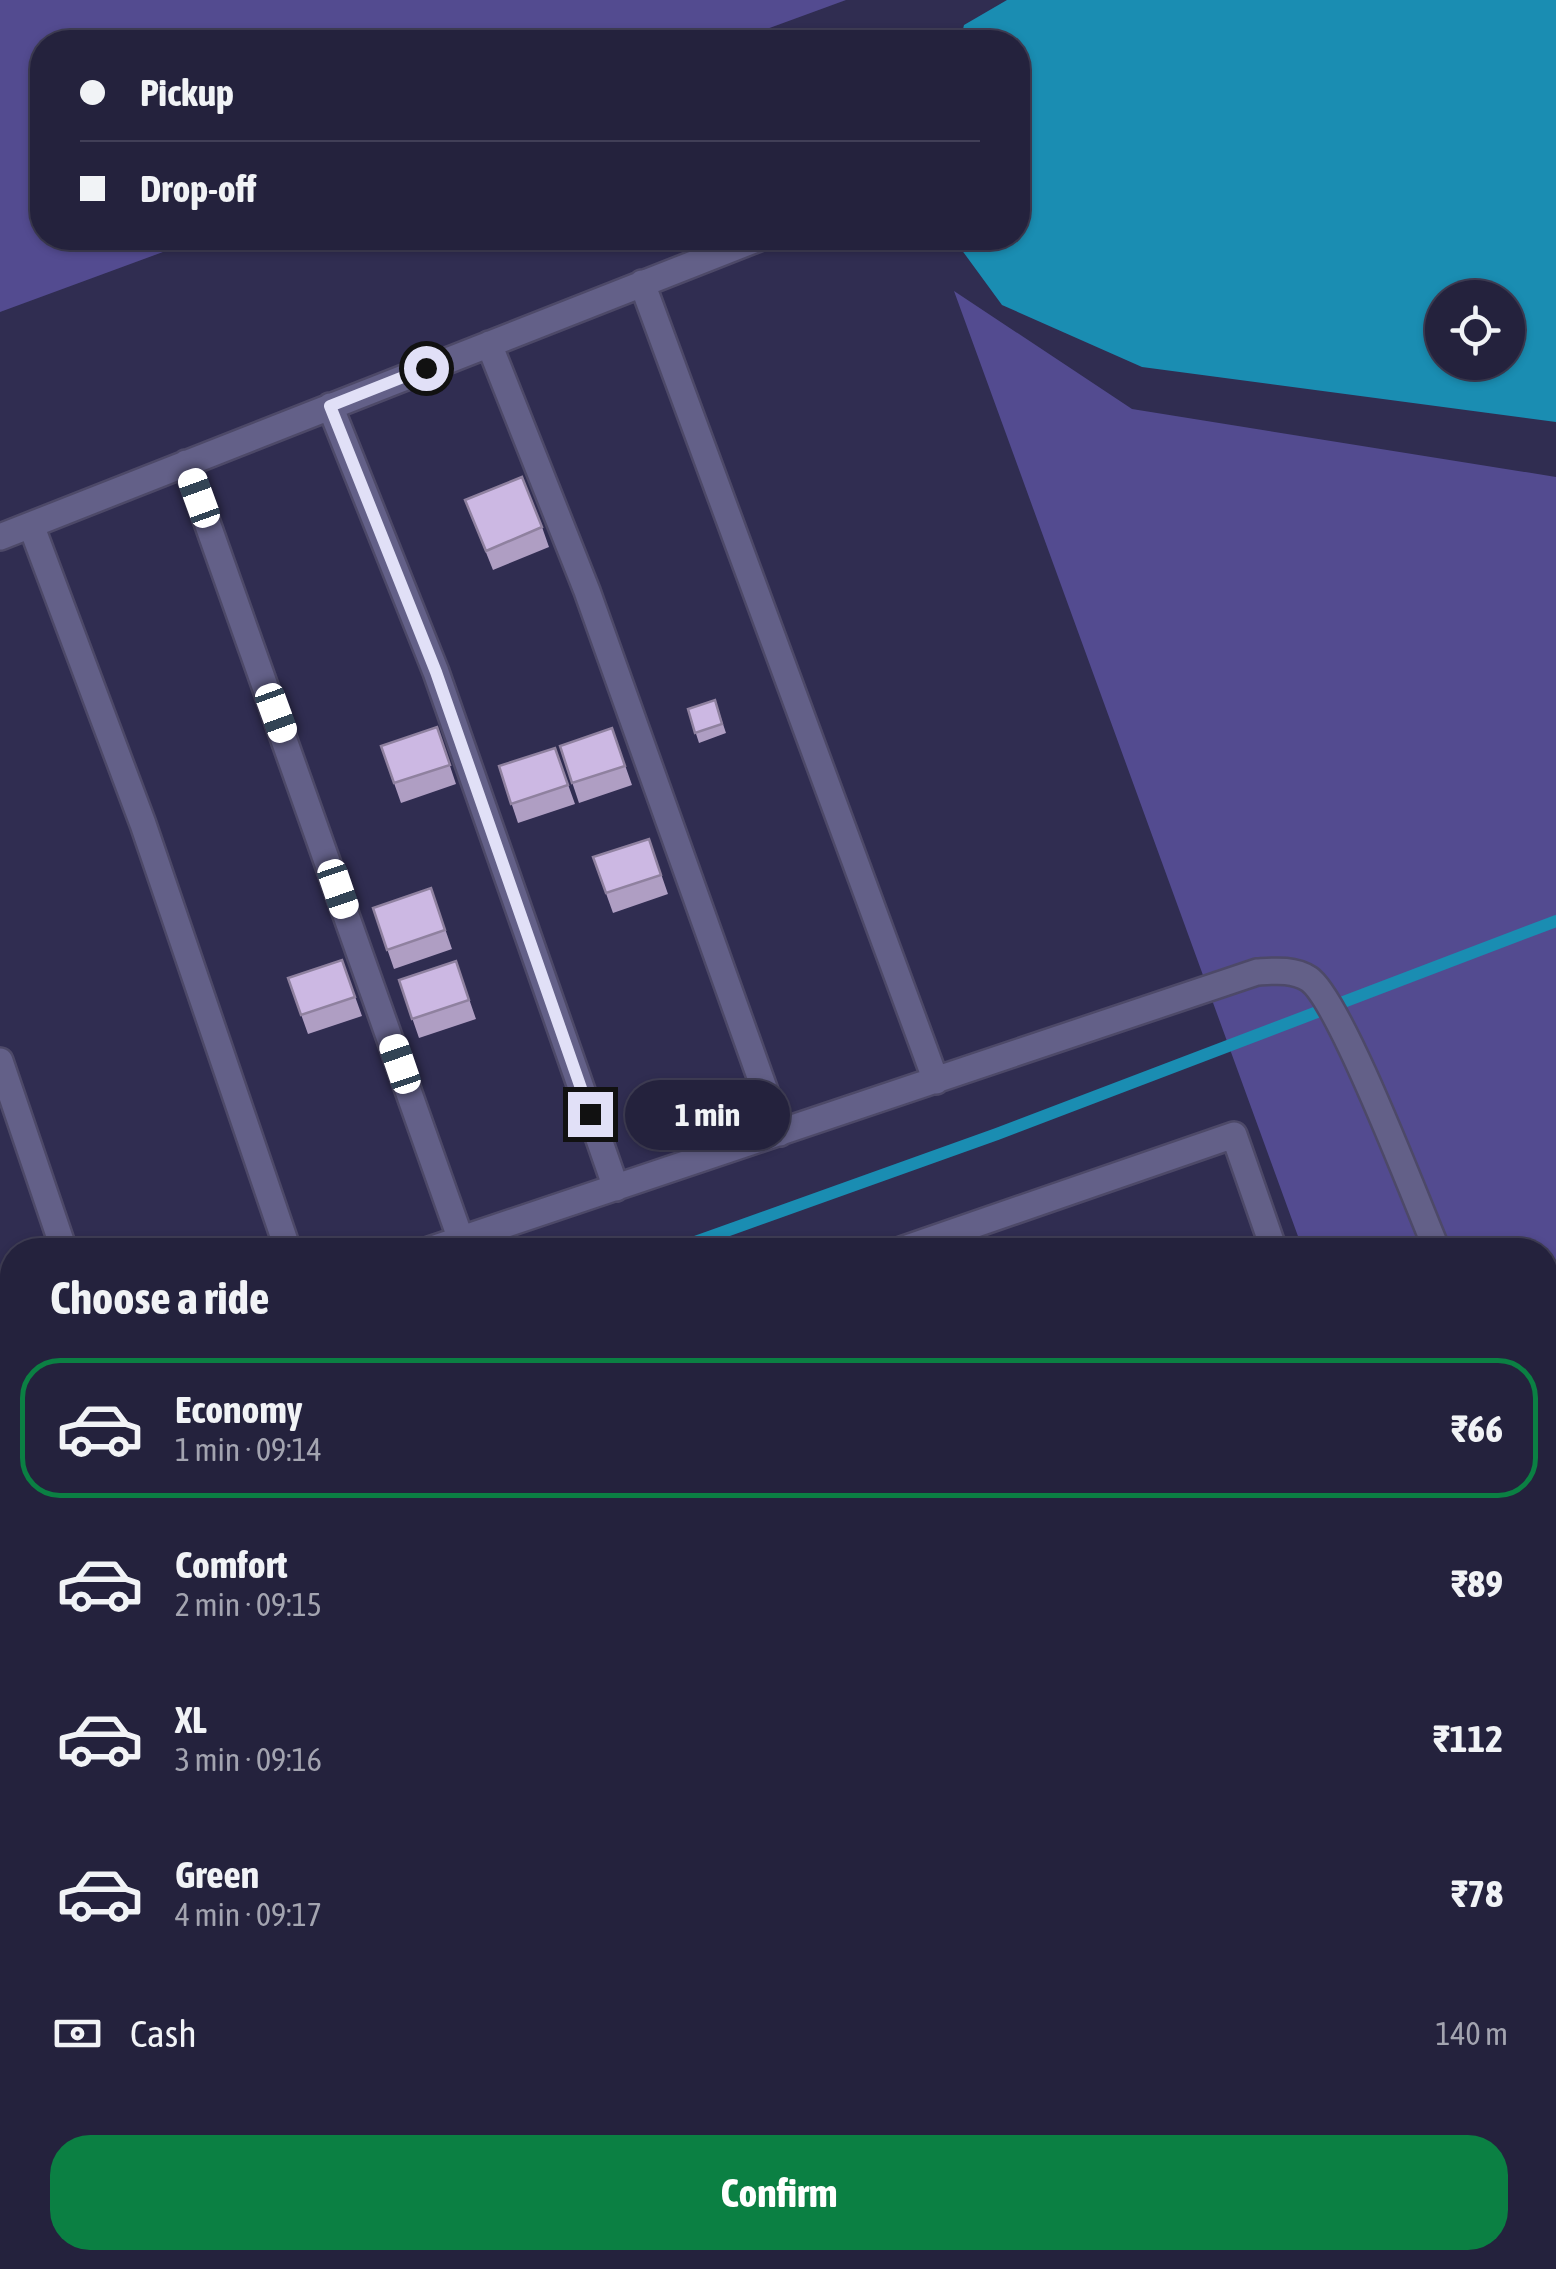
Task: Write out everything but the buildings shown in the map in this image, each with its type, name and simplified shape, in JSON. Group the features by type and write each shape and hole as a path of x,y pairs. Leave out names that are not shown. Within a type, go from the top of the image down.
{"street":[{"path":"0,537 728,250"},
{"path":"642,284 936,1081"},
{"path":"489,344 587,591 780,1133"},
{"path":"330,406 436,672 616,1188"},
{"path":"186,463 460,1238"},
{"path":"31,525 142,824 284,1238"},
{"path":"467,1238 1257,972 1291,971 1312,980 1341,1027 1433,1238"},
{"path":"0,1061 60,1238"},
{"path":"936,1238 1234,1136 1270,1238"}],"shaded area":[{"path":"0,0 846,0 764,30 30,30 30,250 168,250 0,312"},
{"path":"954,291 1132,409 1556,477 1556,1238 1299,1238"}],"water":[{"path":"1007,0 1556,0 1556,422 1142,367 1002,305 962,250 1030,250 1030,30 963,30 964,25"}],"waterway":[{"path":"707,1238 997,1134 1556,921"}],"route":[{"path":"426,368 330,406 436,672 590,1114"}]}
